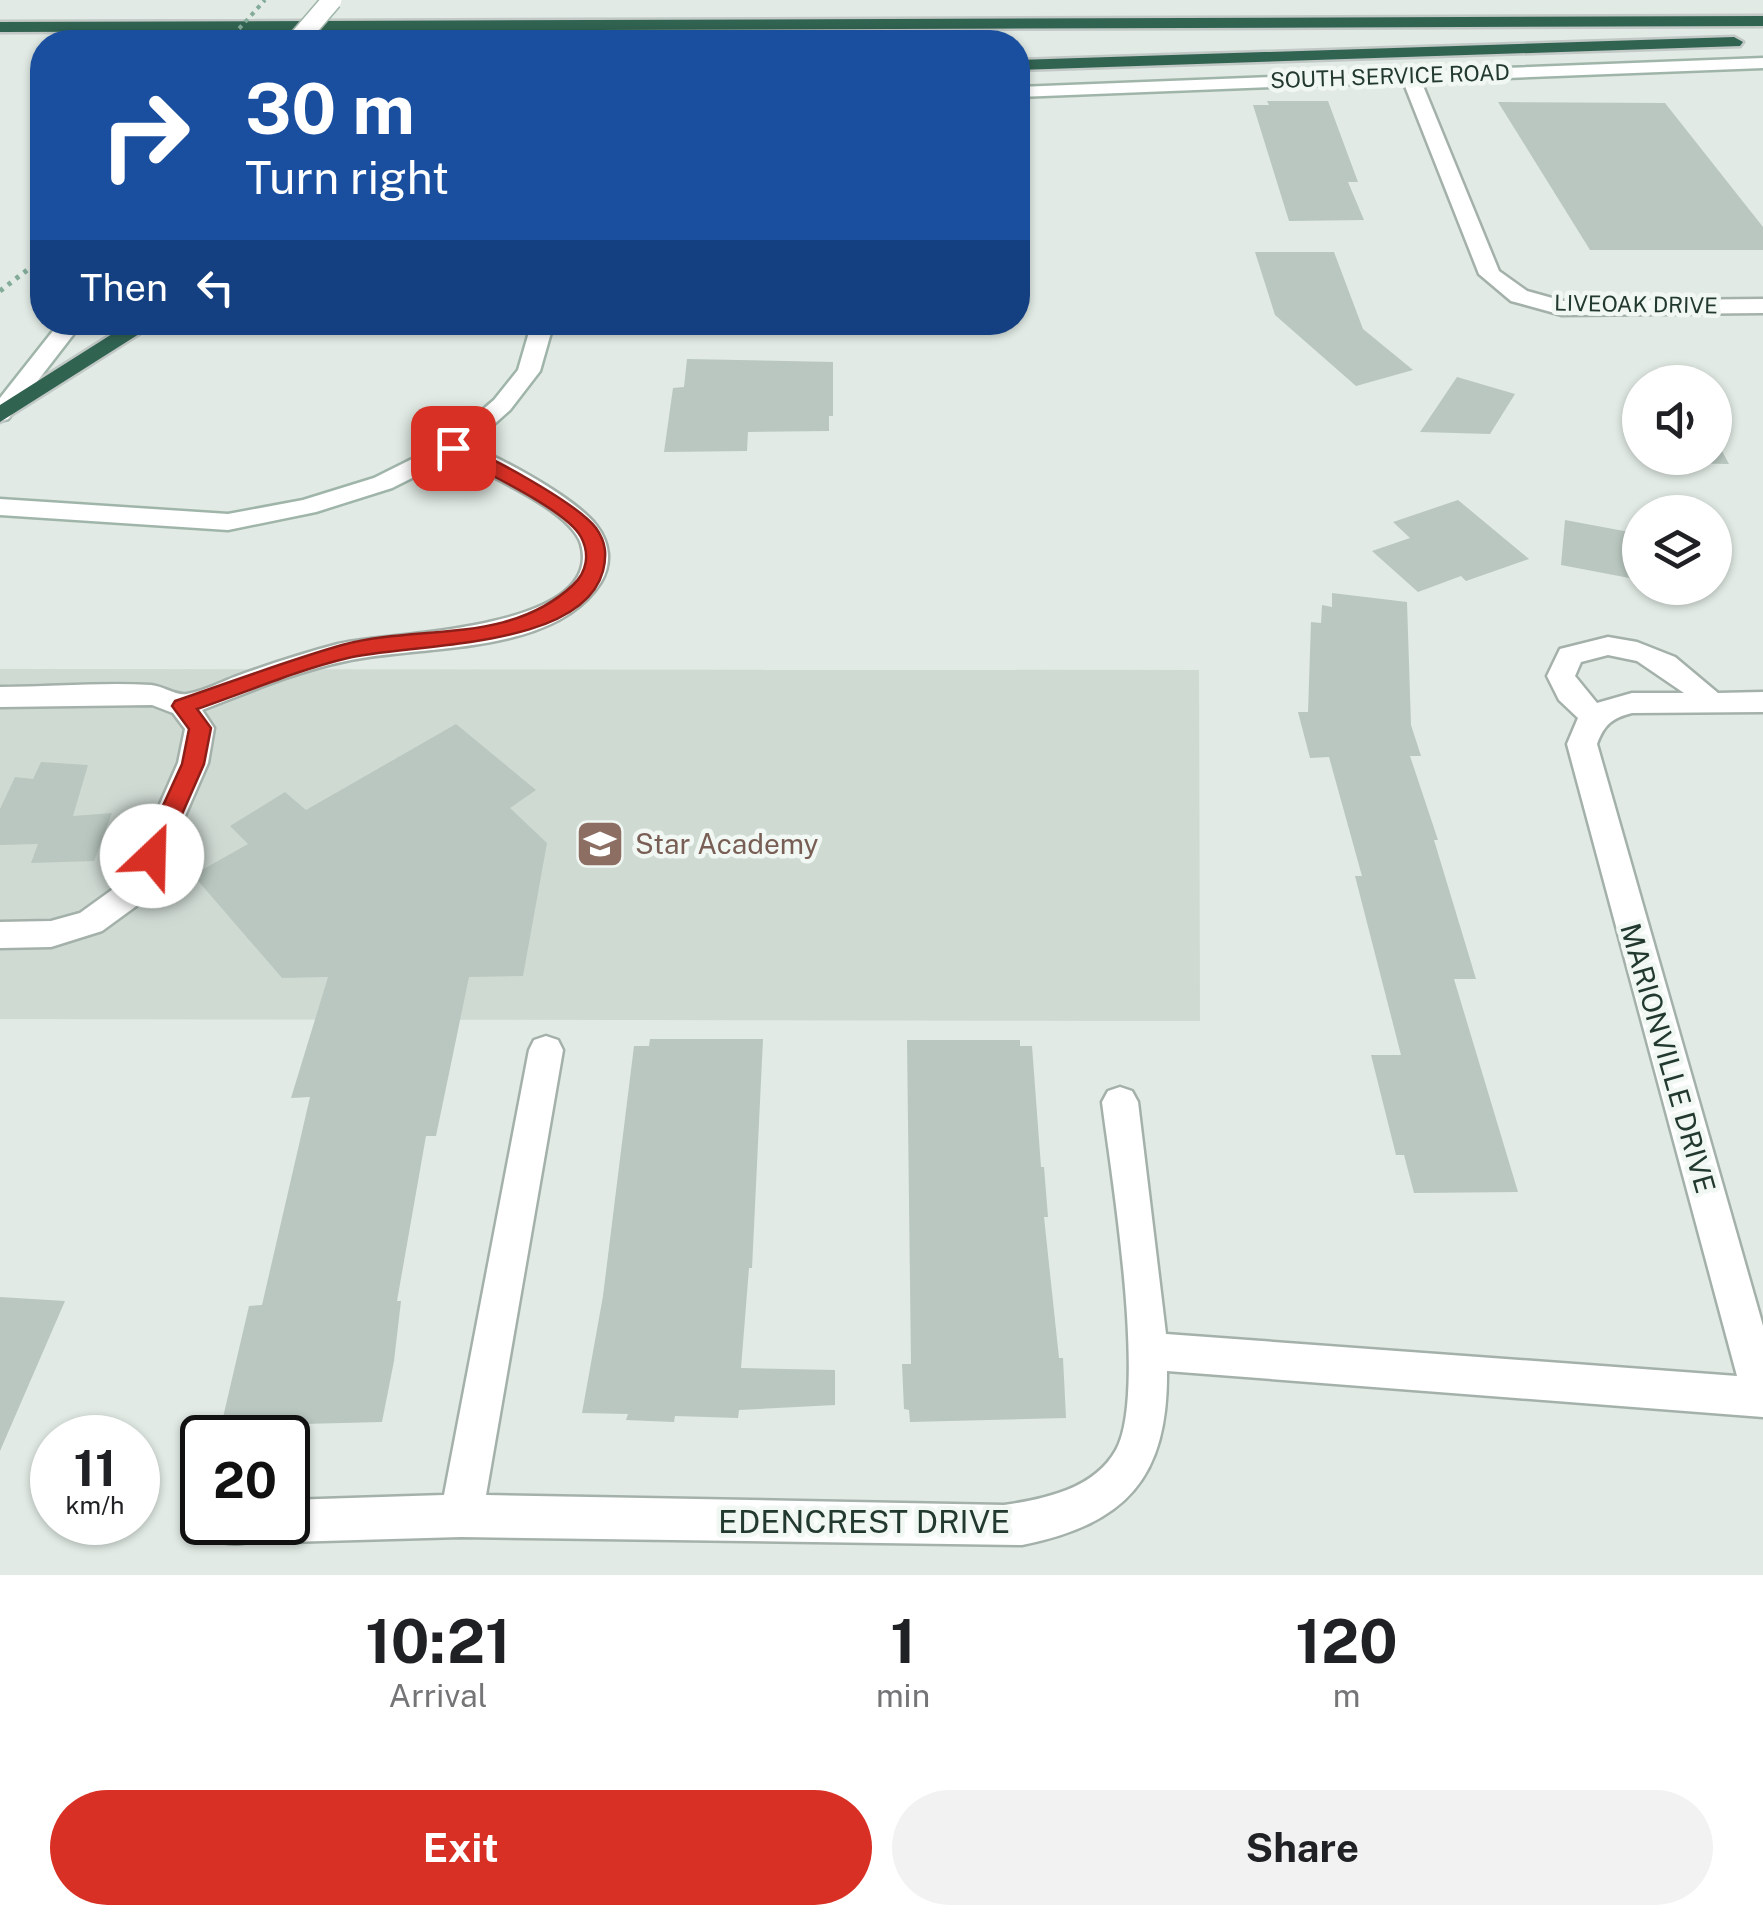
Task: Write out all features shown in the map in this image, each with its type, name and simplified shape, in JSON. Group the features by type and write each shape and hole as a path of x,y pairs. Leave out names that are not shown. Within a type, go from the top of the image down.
{"highway":[{"path":"0,27 1763,21"},
{"path":"1030,64 1763,41"},
{"path":"0,414 126,335"}],"street":[{"path":"306,30 332,0"},
{"name":"SOUTH SERVICE ROAD","path":"1030,92 1763,63"},
{"name":"LIVEOAK DRIVE","path":"1410,76 1490,274 1519,296 1562,308 1763,306"},
{"path":"0,414 62,335"},
{"path":"0,507 228,522 307,506 382,483 453,448 502,405 529,370 539,335"},
{"path":"183,706 347,651 501,632 560,608 590,580 597,554 589,532 571,513 453,448"},
{"path":"1712,703 1696,684 1662,662 1631,650 1596,646 1570,656 1561,676 1569,693 1593,719 1608,709 1632,703 1712,703 1763,702"},
{"path":"0,697 155,696 183,706 200,728 193,764 138,886 92,922 51,934 0,935"},
{"name":"MARIONVILLE DRIVE","path":"1593,719 1582,744 1586,768 1763,1396"},
{"path":"461,1516 546,1050"},
{"name":"EDENCREST DRIVE","path":"310,1520 461,1516 1004,1526 1047,1520 1094,1499 1117,1482 1132,1463 1147,1428 1149,1351 1120,1102"},
{"path":"1149,1351 1763,1396"}],"path":[{"path":"238,30 264,0"},
{"path":"0,290 30,269"}],"shaded area":[{"name":"Star Academy","path":"0,669 1199,670 1200,1021 0,1019"}],"building":[{"path":"1267,101 1328,101 1358,182 1348,182 1364,220 1289,221 1253,105 1269,105"},
{"path":"1498,102 1665,103 1763,227 1763,250 1590,250"},
{"path":"1255,252 1334,252 1363,329 1413,370 1356,386 1275,315"},
{"path":"687,359 833,362 833,416 829,416 829,431 748,432 747,451 664,452 673,388 684,387"},
{"path":"1457,377 1515,394 1490,434 1420,432"},
{"path":"1458,500 1529,559 1466,581 1461,576 1418,592 1372,551 1410,538 1393,522"},
{"path":"1565,520 1622,531 1622,577 1561,565"},
{"path":"1332,593 1407,602 1411,725 1421,756 1410,756 1438,840 1434,840 1476,979 1454,979 1518,1192 1414,1193 1404,1155 1396,1155 1371,1055 1401,1055 1355,876 1362,876 1329,757 1310,758 1298,712 1308,712 1311,622 1321,623 1322,605 1332,607"},
{"path":"456,724 536,790 510,808 547,843 523,976 469,977 436,1136 426,1136 397,1301 401,1301 394,1361 382,1422 310,1424 310,1415 224,1415 249,1306 262,1305 310,1097 291,1098 328,977 282,978 193,875 248,844 230,826 285,792 306,810"},
{"path":"41,762 88,765 73,816 112,813 94,861 31,863 38,844 0,845 0,809 15,777 33,779"},
{"path":"650,1039 763,1039 752,1268 741,1368 835,1370 835,1405 739,1410 738,1418 675,1416 674,1422 626,1420 628,1414 582,1413 603,1296 634,1046 649,1046"},
{"path":"907,1040 1020,1040 1020,1046 1032,1046 1048,1217 1044,1217 1059,1358 1063,1358 1066,1418 910,1422 909,1410 904,1409 902,1364 911,1364"},
{"path":"0,1297 65,1301 0,1451"}],"place":[{"name":"Star Academy","path":"600,844"}],"route":[{"path":"152,856 193,764 200,728 183,706 280,670 347,651 501,632 560,608 590,580 597,554 589,532 571,513 453,448"}]}
